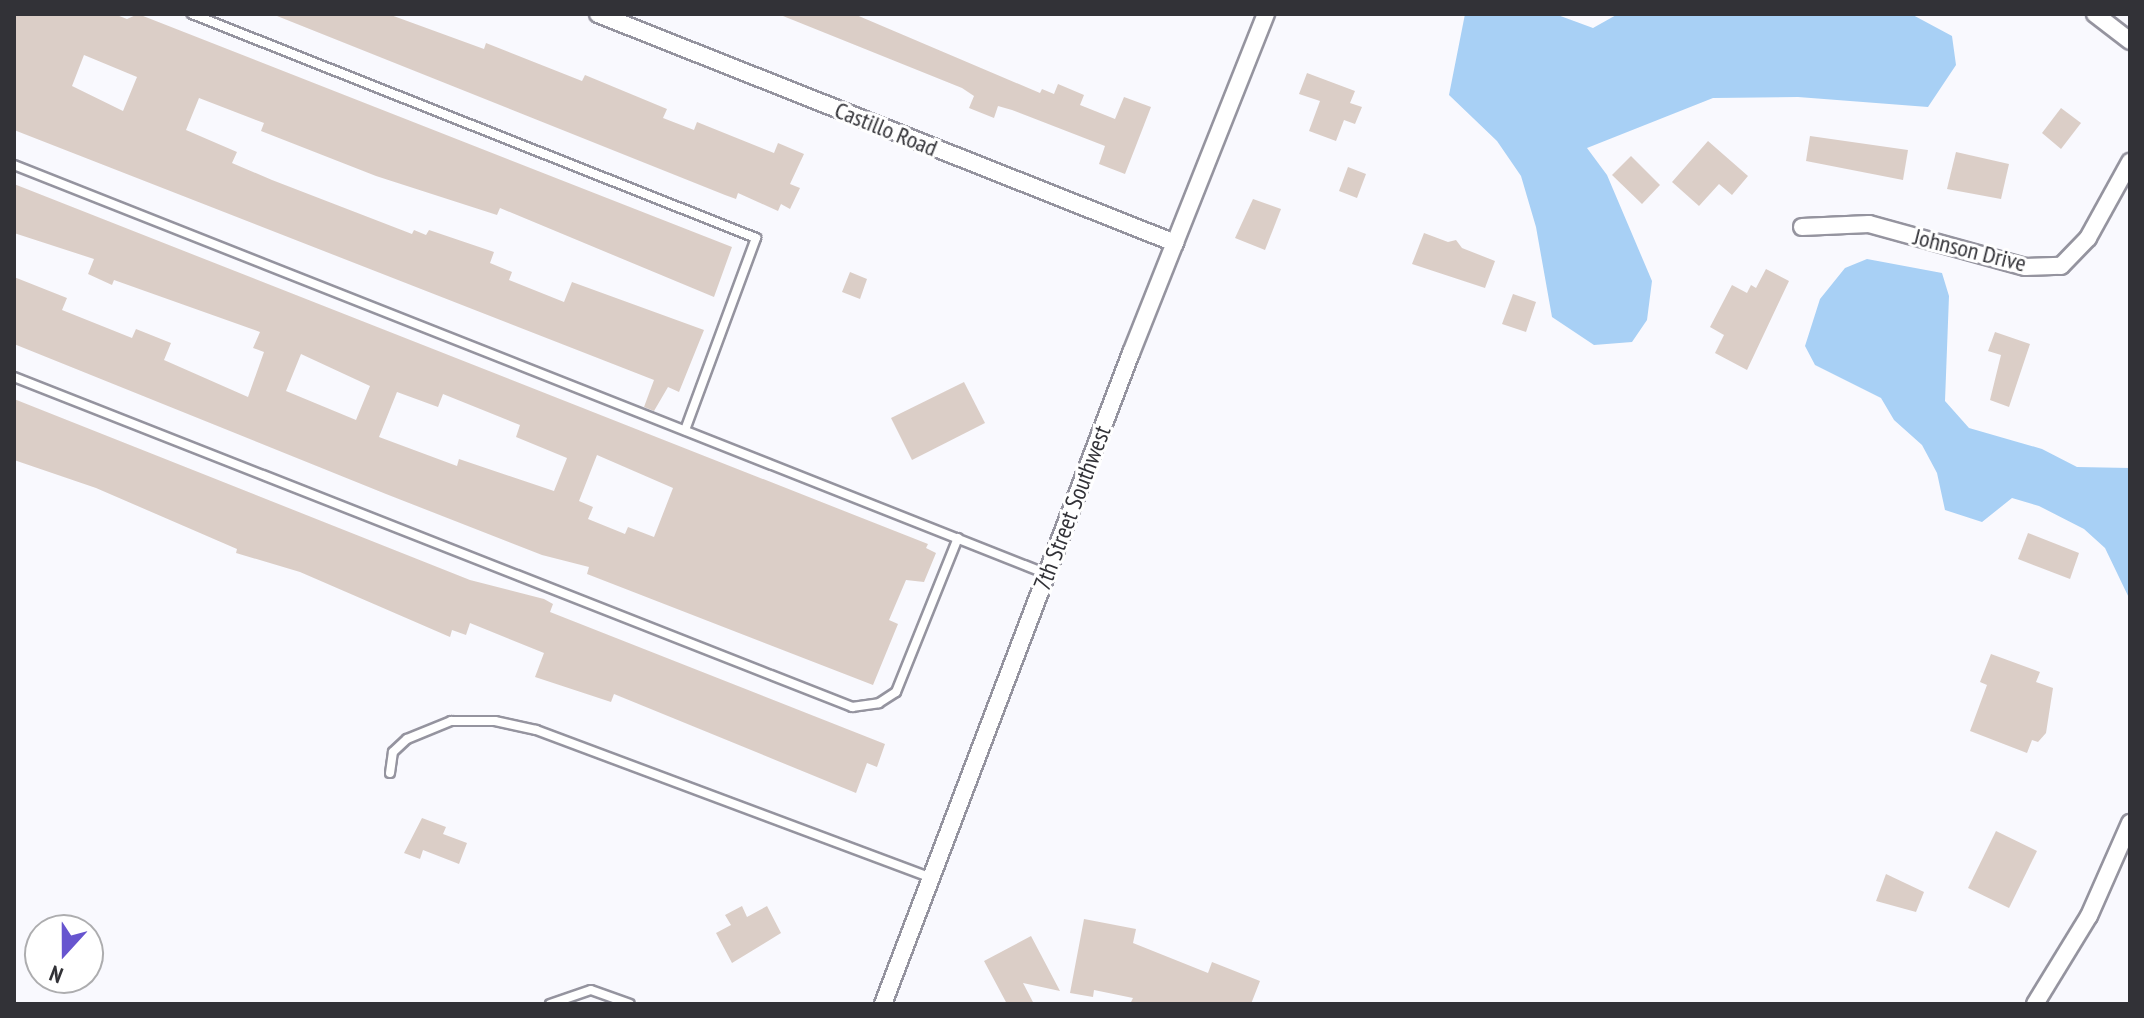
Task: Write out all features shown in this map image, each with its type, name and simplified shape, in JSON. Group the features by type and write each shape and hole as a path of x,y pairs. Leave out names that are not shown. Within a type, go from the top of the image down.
{"street":[{"name":"Castillo Road","path":"598,14 1175,243"},
{"name":"7th Street Southwest","path":"883,1004 1266,14"},
{"path":"2095,14 2130,41"},
{"name":"Johnson Drive","path":"1802,227 1869,224 2025,267 2061,266 2088,238 2130,162"},
{"path":"2035,1004 2089,916 2130,823"}],"lane":[{"path":"192,14 756,238 685,430"},
{"path":"14,165 1047,574"},
{"path":"14,377 852,707 879,703 896,692 958,538"},
{"path":"390,773 393,752 407,739 451,721 495,721 550,735 931,878"},
{"path":"550,1004 591,990 630,1004"}],"water":[{"path":"1465,14 1555,14 1593,28 1618,14 1911,14 1952,36 1956,65 1928,107 1798,97 1713,98 1587,148 1607,175 1652,281 1647,320 1632,342 1594,345 1552,317 1536,227 1521,176 1497,141 1449,95"},
{"path":"1867,259 1942,273 1949,296 1945,401 1969,428 2042,449 2077,467 2130,468 2130,600 2105,548 2084,529 2039,506 2012,498 1982,522 1945,510 1937,473 1922,445 1894,420 1881,398 1815,365 1805,346 1820,299 1845,268"}],"building":[{"path":"14,14 114,14 127,19 138,14 732,247 714,297 500,208 497,215 376,176 261,131 264,123 199,98 186,130 237,152 232,163 412,234 414,230 426,235 429,230 494,252 490,263 512,272 509,280 564,302 572,282 704,330 679,392 668,387 654,411 644,407 654,380 14,130","holes":["84,55 137,77 123,111 72,86"]},
{"path":"272,14 388,14 484,49 486,43 582,81 585,75 667,109 663,118 694,130 697,122 774,153 778,143 804,154 790,184 800,188 790,209 781,204 778,211 738,193 736,199"},
{"path":"778,14 854,14 1040,93 1042,89 1054,94 1058,84 1084,95 1080,105 1115,119 1124,97 1151,107 1125,174 1099,164 1105,146 998,106 994,118 969,108 974,96 962,88"},
{"path":"1307,73 1355,91 1350,103 1362,107 1355,124 1344,120 1336,141 1309,131 1320,101 1299,94"},
{"path":"2061,108 2081,123 2061,149 2042,133"},
{"path":"1810,136 1908,150 1903,180 1806,161"},
{"path":"1708,141 1748,176 1732,195 1719,184 1699,206 1672,182"},
{"path":"1956,152 2009,164 2001,199 1947,189"},
{"path":"1631,156 1660,185 1642,204 1612,175"},
{"path":"1348,167 1366,174 1357,198 1339,191"},
{"path":"14,184 928,544 926,548 936,553 924,582 906,580 889,620 898,624 873,685 587,574 589,567 542,555 14,344 14,277 67,298 62,310 132,338 136,329 171,343 164,360 248,397 264,352 253,348 260,332 114,280 112,285 88,274 94,259 14,233","holes":["301,354 370,386 356,420 286,391","397,392 438,407 443,394 520,425 516,437 567,458 554,491 459,459 457,466 379,437","597,455 673,488 654,537 628,527 625,534 588,519 593,507 579,501"]},
{"path":"1253,199 1281,209 1265,250 1235,238"},
{"path":"1424,233 1448,242 1456,240 1462,248 1495,261 1485,288 1412,264"},
{"path":"1766,269 1789,281 1747,370 1715,353 1724,335 1710,327 1732,285 1747,293 1751,285 1756,288"},
{"path":"850,272 867,279 860,299 842,292"},
{"path":"1513,294 1536,302 1526,332 1502,324"},
{"path":"1995,332 2030,344 2009,407 1990,400 2001,355 1988,351"},
{"path":"964,382 985,423 912,460 891,418"},
{"path":"14,399 470,580 544,599 553,604 550,612 885,744 877,767 867,763 856,793 614,694 611,702 535,677 544,653 470,623 466,635 452,630 450,637 300,572 236,553 237,549 96,488 14,460"},
{"path":"2028,533 2079,553 2070,579 2018,559"},
{"path":"1991,654 2040,672 2036,682 2053,688 2046,733 2038,742 2032,740 2027,753 1970,731 1987,685 1980,682"},
{"path":"422,818 446,827 443,834 467,843 459,864 423,850 420,859 404,853"},
{"path":"1996,831 2037,851 2009,908 1968,888"},
{"path":"1886,874 1924,892 1916,912 1876,901"},
{"path":"742,906 747,917 767,906 781,933 732,963 716,933 731,925 725,915"},
{"path":"1084,919 1136,929 1133,943 1208,973 1212,962 1260,981 1251,1004 1130,1004 1133,998 1094,990 1093,997 1070,993"},
{"path":"1031,936 1060,991 1023,983 1034,1004 1007,1004 984,961"}]}
